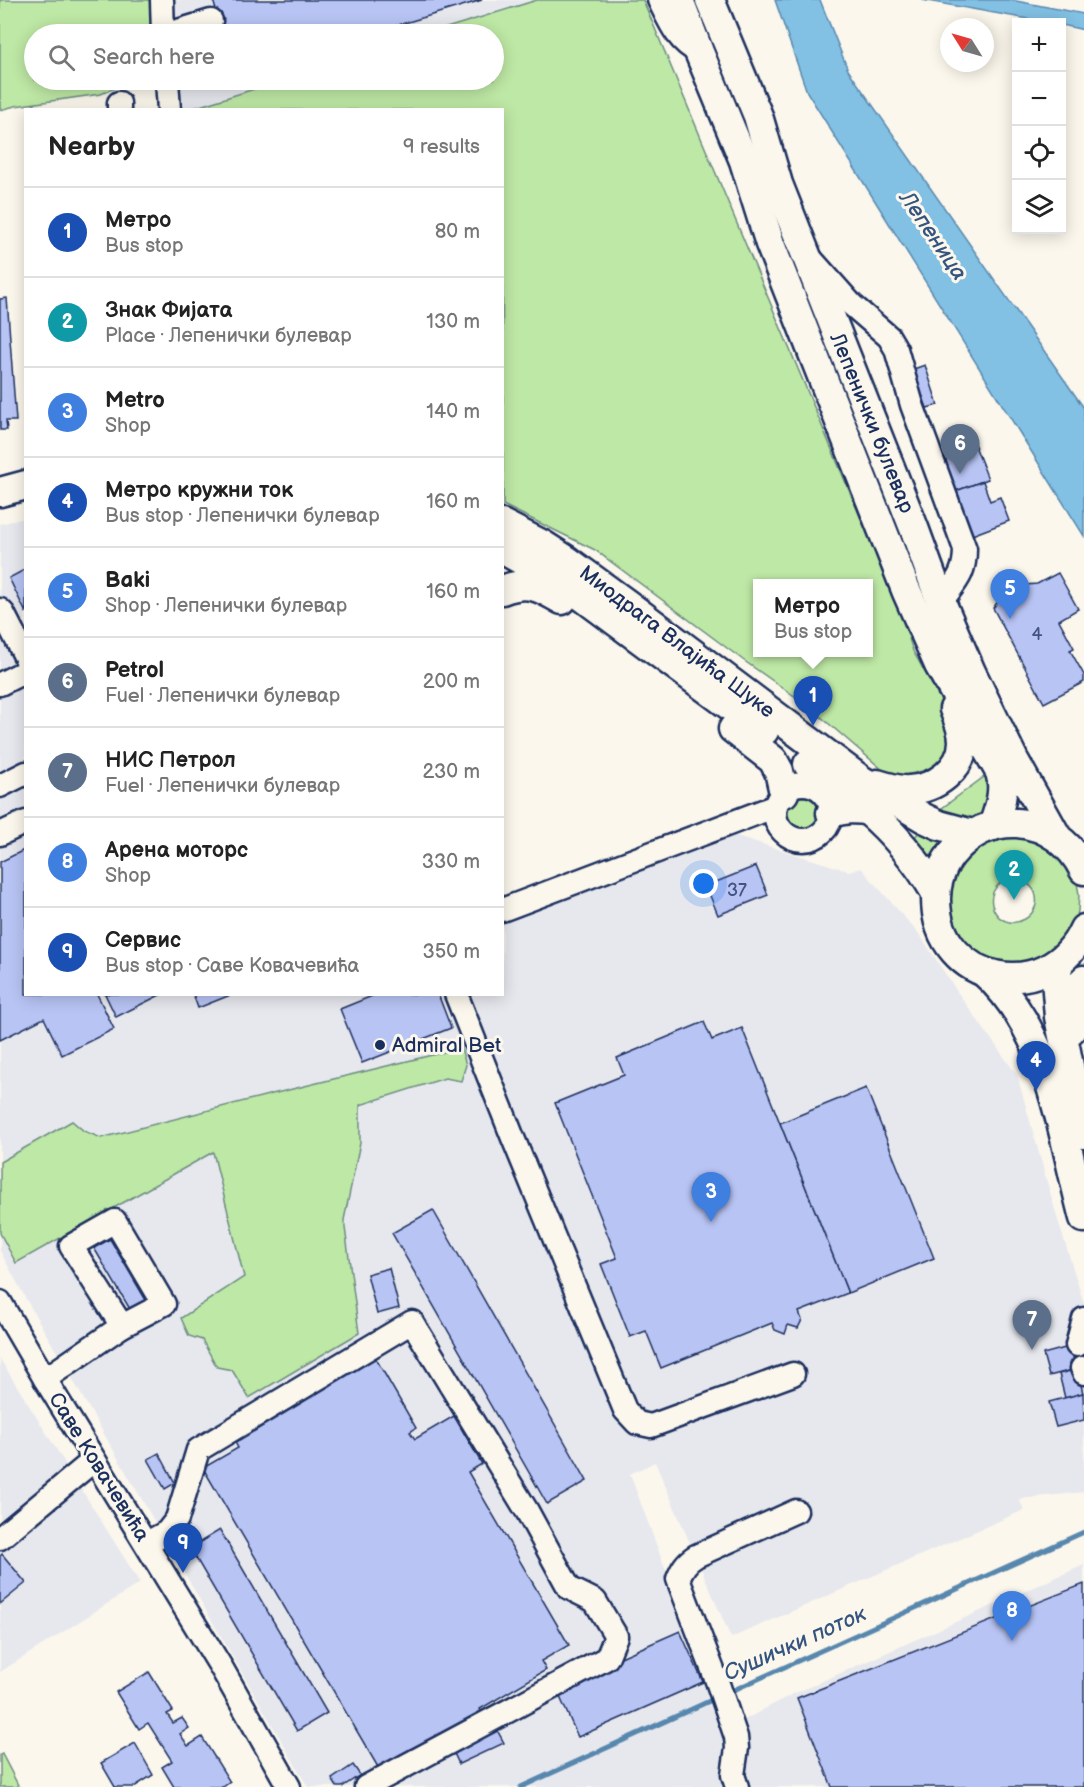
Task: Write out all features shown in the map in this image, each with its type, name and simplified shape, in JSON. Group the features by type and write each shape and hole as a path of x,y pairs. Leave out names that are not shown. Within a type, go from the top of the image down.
{"main road":[{"path":"679,0 699,52"},
{"name":"Лепенички булевар","path":"711,0 758,116 778,184 941,602 1014,760 1057,837"},
{"name":"Лепенички булевар","path":"699,52 744,161 770,244 906,590 939,664 1000,772 1002,780 999,808 983,830"},
{"path":"0,492 24,486"},
{"name":"Миодрага Влајића Шуке","path":"504,525 568,561 861,780 924,818 939,825 983,830 1011,823 1030,825 1057,837"},
{"name":"Миодрага Влајића Шуке","path":"504,550 565,584 868,811 901,845 924,873 936,893"},
{"path":"504,589 518,585 537,586 615,630 638,637"},
{"path":"661,655 684,687 734,731 773,760 779,771 780,799"},
{"path":"861,780 907,791 934,784 948,774 961,754 963,740 939,664"},
{"path":"831,813 857,808 868,811"},
{"path":"983,830 961,844 948,858 940,874 936,893 938,918 947,941 963,960 984,972 1000,986 1043,1062 1084,1218"},
{"path":"1057,837 1075,855 1084,870"},
{"path":"984,972 1003,977 1023,977 1042,972 1075,948"},
{"path":"1075,948 1056,979 1056,995 1084,1138"},
{"path":"1070,1074 1073,1001 1078,987 1084,980"}],"street":[{"path":"162,0 165,24"},
{"path":"659,0 679,37 688,47 699,52"},
{"path":"201,24 211,21"},
{"path":"168,90 169,108"},
{"path":"805,251 852,305 889,337 896,350 912,405 965,549 965,564 961,574 941,602"},
{"path":"0,610 24,654"},
{"path":"0,684 24,672"},
{"path":"0,786 24,774"},
{"path":"504,909 780,799 791,787 810,785 819,789 830,804 829,823 817,837 799,840 790,837 778,824 776,815 780,799"},
{"path":"0,834 24,823"},
{"path":"457,996 625,1410 637,1423 651,1426 793,1374"},
{"path":"45,1379 122,1326 164,1304 115,1221 71,1246 122,1326"},
{"name":"Саве Ковачевића","path":"0,1302 221,1667 289,1787"},
{"path":"1077,1345 1084,1319"},
{"path":"147,1543 167,1532 177,1519 198,1450 412,1322 526,1511 568,1588 595,1601 616,1636 607,1658 366,1787"},
{"path":"0,1538 94,1460"},
{"path":"737,1787 734,1775 736,1737 678,1579 687,1562 696,1556 796,1511"}],"shaded area":[{"path":"172,0 537,0 459,24 174,24"},
{"path":"179,90 251,90 193,108 181,108"},
{"path":"24,518 24,996 504,996 504,921 727,833 849,871 861,868 920,935 1017,1075 1084,1304 1084,1492 1019,1499 1024,1510 731,1638 655,1462 630,1474 725,1730 793,1694 1084,1565 1084,1787 308,1787 0,1251 0,524"},
{"path":"0,1359 140,1583 0,1672"}],"green space":[{"path":"0,0 153,0 155,24 24,24 24,90 110,90 101,94 0,110"},
{"path":"537,0 643,0 901,614 913,651 950,717 955,737 936,773 926,770 902,776 884,771 807,705 595,550 504,505 504,108 193,108 251,90 504,90 504,24 459,24"},
{"path":"988,774 989,809 973,822 938,811"},
{"path":"803,797 815,801 819,813 815,825 803,829 791,825 787,813 791,801"},
{"path":"922,828 948,840 930,867 911,842"},
{"path":"1013,833 1045,841 1076,878 1079,894 1074,927 1065,941 1038,961 1006,965 979,957 958,937 947,897 961,858 997,835","holes":["1011,878 1022,880 1030,886 1036,899 1032,913 1025,919 1015,922 1005,921 998,916 993,909 992,900 993,891"]},
{"path":"461,1048 466,1065 461,1081 445,1078 360,1105 360,1143 344,1220 359,1333 249,1398 232,1370 217,1367 202,1340 189,1336 181,1318 244,1277 213,1152 16,1263 0,1233 0,1162 72,1121 84,1131 101,1138"},
{"path":"2,1754 19,1787 0,1787 0,1755"}],"water":[{"name":"Лепеница","path":"775,0 820,0 848,70 1084,408 1084,536 807,92"},
{"path":"922,0 1011,0 1084,14 1084,30 1066,26 1066,18 1023,18"}],"building":[{"path":"213,0 482,0 402,24 220,24"},
{"path":"7,298 16,421 6,421 7,430 0,430 0,299"},
{"path":"925,365 938,405 927,408 923,397 917,399 908,371"},
{"path":"972,438 988,479 956,491 940,450"},
{"path":"983,481 990,501 1000,497 1009,521 951,543 942,520 964,512 956,491"},
{"path":"24,570 24,609 9,578"},
{"path":"1058,573 1078,609 1059,620 1074,648 1070,650 1084,675 1084,682 1044,703 993,608 999,600 1012,591 1025,585 1037,584"},
{"path":"24,850 24,996 98,996 114,1029 62,1055 44,1018 0,1040 0,862"},
{"path":"756,866 768,895 718,915 706,886"},
{"path":"106,996 158,996 116,1017"},
{"path":"194,996 228,996 198,1008"},
{"name":"Admiral Bet","path":"372,996 439,996 451,1028 362,1063 340,1009"},
{"path":"704,1022 712,1040 742,1028 848,1293 799,1312 802,1320 798,1328 788,1325 785,1334 775,1330 772,1323 661,1368 646,1331 630,1337 601,1264 617,1258 555,1103 624,1075 617,1058"},
{"path":"866,1088 934,1258 848,1293 780,1123"},
{"path":"433,1210 587,1481 547,1504 392,1233"},
{"path":"110,1239 150,1307 134,1316 94,1248"},
{"path":"389,1268 399,1308 377,1314 367,1274"},
{"path":"1080,1344 1084,1367 1049,1376 1043,1354"},
{"path":"372,1352 416,1428 410,1432 415,1439 454,1416 482,1464 468,1472 569,1645 541,1661 546,1670 480,1709 483,1715 382,1774 203,1468 238,1448 231,1435"},
{"path":"1077,1369 1083,1393 1065,1398 1059,1374"},
{"path":"1083,1393 1084,1420 1056,1427 1049,1402"},
{"path":"159,1453 175,1483 165,1489 148,1459"},
{"path":"220,1530 327,1713 297,1731 190,1548"},
{"path":"2,1554 26,1583 0,1604 0,1556"},
{"path":"1084,1584 1084,1787 832,1787 797,1698"},
{"path":"680,1631 703,1682 578,1737 555,1686"},
{"path":"149,1672 173,1711 167,1714 173,1723 182,1718 189,1728 180,1734 188,1746 202,1737 230,1782 223,1787 174,1787 162,1767 172,1761 148,1723 139,1729 116,1692"},
{"path":"496,1728 504,1743 459,1764 452,1749"},
{"path":"135,1743 153,1775 134,1787 115,1787 101,1763"},
{"path":"353,1765 360,1775 342,1787 337,1787 332,1779"}],"waterway":[{"name":"Сушички поток","path":"727,1693 1084,1532"},
{"name":"Сушички поток","path":"521,1787 716,1698"}],"place":[{"name":"Petrol","path":"960,474"},
{"name":"Baki","path":"1010,619"},
{"name":"Метро","path":"813,726"},
{"name":"Знак Фијата","path":"1014,900"},
{"name":"Admiral Bet","path":"380,1045"},
{"name":"Метро кружни ток","path":"1036,1091"},
{"name":"Metro","path":"711,1222"},
{"name":"НИС Петрол","path":"1032,1350"},
{"name":"Сервис","path":"183,1573"},
{"name":"Арена моторс","path":"1012,1641"}]}
